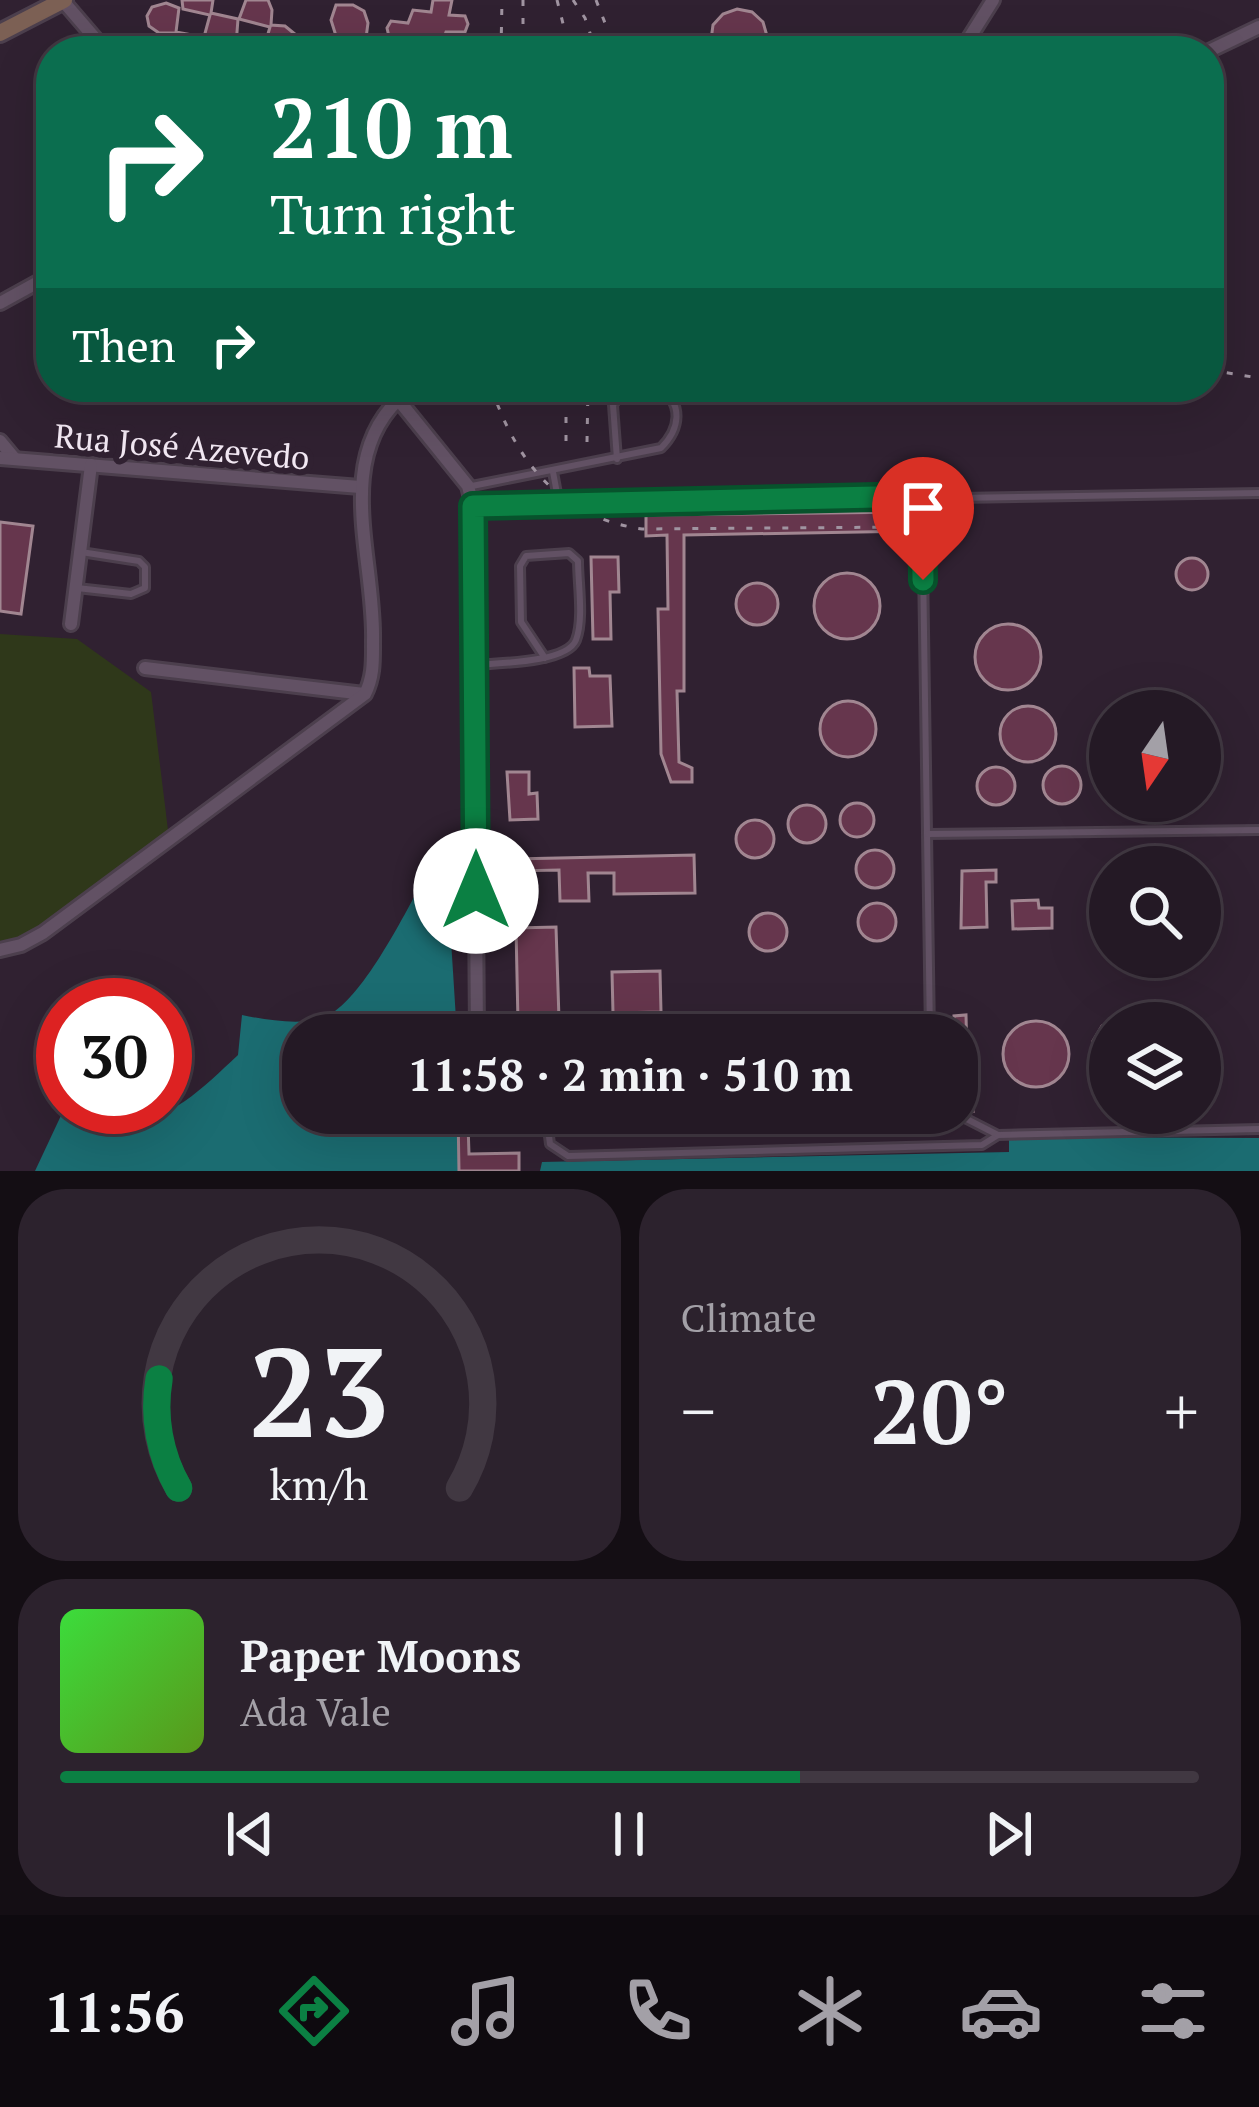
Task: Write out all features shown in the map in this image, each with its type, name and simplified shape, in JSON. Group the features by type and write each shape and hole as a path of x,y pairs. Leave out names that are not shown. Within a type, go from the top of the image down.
{"main road":[{"path":"0,33 63,0"}],"street":[{"path":"63,0 93,36"},
{"path":"971,36 993,0"},
{"path":"1224,44 1259,27"},
{"path":"0,303 36,283"},
{"path":"0,950 43,933 365,694 373,678 374,597 360,488 366,444 394,402"},
{"path":"408,402 468,487 473,506 477,1014"},
{"path":"0,441 15,459"},
{"name":"Rua José Azevedo","path":"0,458 360,488"},
{"path":"71,624 92,466"},
{"path":"145,668 365,694"}],"lane":[{"path":"616,402 617,460"},
{"path":"468,487 661,448 675,434 678,413 672,402"},
{"path":"553,471 559,504"},
{"path":"473,506 1259,493"},
{"path":"922,496 930,1014"},
{"path":"76,588 131,594 145,588 145,567 139,561 81,552"},
{"path":"474,665 545,658 570,650 578,638 578,561 569,553 526,556 520,566 521,622 545,658"},
{"path":"928,834 1259,830"},
{"path":"978,1125 998,1135 1259,1129"},
{"path":"549,1134 550,1144 568,1156 982,1145 998,1135"}],"shaded area":[{"path":"0,634 77,639 151,692 169,838 29,937 0,941"},
{"path":"438,875 451,940 456,1014 330,1014 348,1000 378,961 423,881"},
{"path":"242,1015 282,1021 282,1134 465,1134 464,1171 35,1171 52,1134 192,1134 192,1096 238,1055"},
{"path":"1009,1137 1259,1138 1259,1171 540,1171 542,1162 1009,1152"}],"building":[{"path":"182,0 213,0 211,13 238,19 237,36 204,36 210,15 183,9"},
{"path":"246,0 268,0 271,25 285,26 296,36 267,36 270,27 239,19"},
{"path":"433,0 452,0 449,15 465,16 465,32 389,36 391,21 408,23 413,10 431,12"},
{"path":"166,3 179,8 176,32 198,36 159,33 149,26 152,7"},
{"path":"336,5 353,5 364,11 366,36 336,36 331,20"},
{"path":"737,9 752,12 763,22 767,36 712,36 713,25 723,14"},
{"path":"914,512 915,531 684,535 679,762 692,768 692,782 671,782 661,754 658,609 668,609 667,535 646,536 646,515"},
{"path":"0,522 33,526 21,614 0,611"},
{"path":"591,557 618,557 619,592 610,592 611,639 593,639"},
{"path":"1192,558 1204,562 1208,574 1204,586 1192,590 1180,586 1176,574 1180,562"},
{"path":"847,573 871,582 880,606 871,630 847,639 823,630 814,606 823,582"},
{"path":"757,583 772,589 778,604 772,619 757,625 742,619 736,604 742,589"},
{"path":"1008,624 1032,633 1041,657 1032,681 1008,690 984,681 975,657 984,633"},
{"path":"574,668 589,668 590,676 610,676 612,726 575,727"},
{"path":"848,701 868,709 876,729 868,749 848,757 828,749 820,729 828,709"},
{"path":"1028,706 1048,714 1056,734 1048,754 1028,762 1008,754 1000,734 1008,714"},
{"path":"1062,766 1076,771 1081,785 1076,799 1062,804 1048,799 1043,785 1048,771"},
{"path":"996,767 1010,772 1015,786 1010,800 996,805 982,800 977,786 982,772"},
{"path":"507,772 529,772 529,794 537,793 538,819 510,820"},
{"path":"857,803 869,808 874,820 869,832 857,837 845,832 840,820 845,808"},
{"path":"807,805 821,810 826,824 821,838 807,843 793,838 788,824 793,810"},
{"path":"755,820 769,825 774,839 769,853 755,858 741,853 736,839 741,825"},
{"path":"875,850 889,855 894,869 889,883 875,888 861,883 856,869 861,855"},
{"path":"694,855 695,893 614,894 614,873 588,873 589,901 560,901 559,870 514,871 514,859"},
{"path":"996,870 996,882 986,882 987,927 961,928 962,871"},
{"path":"1038,900 1039,908 1052,908 1052,928 1013,929 1012,901"},
{"path":"877,903 891,908 896,922 891,936 877,941 863,936 858,922 863,908"},
{"path":"768,913 782,918 787,932 782,946 768,951 754,946 749,932 754,918"},
{"path":"556,927 559,1014 518,1014 516,928"},
{"path":"660,971 661,1012 613,1013 612,972"},
{"path":"1036,1021 1060,1030 1069,1054 1060,1078 1036,1087 1012,1078 1003,1054 1012,1030"},
{"path":"458,1134 468,1134 469,1154 519,1153 519,1171 459,1171"}],"railway":[{"path":"501,36 502,0"},
{"path":"523,0 523,36"},
{"path":"557,0 566,36"},
{"path":"573,0 591,36"},
{"path":"596,0 610,36"},
{"path":"1224,372 1259,378"},
{"path":"497,402 514,440 546,482 565,499 613,523 642,529 910,527"},
{"path":"566,402 566,441"},
{"path":"587,442 588,402"}],"route":[{"path":"476,891 473,506 922,496 923,580"}]}
